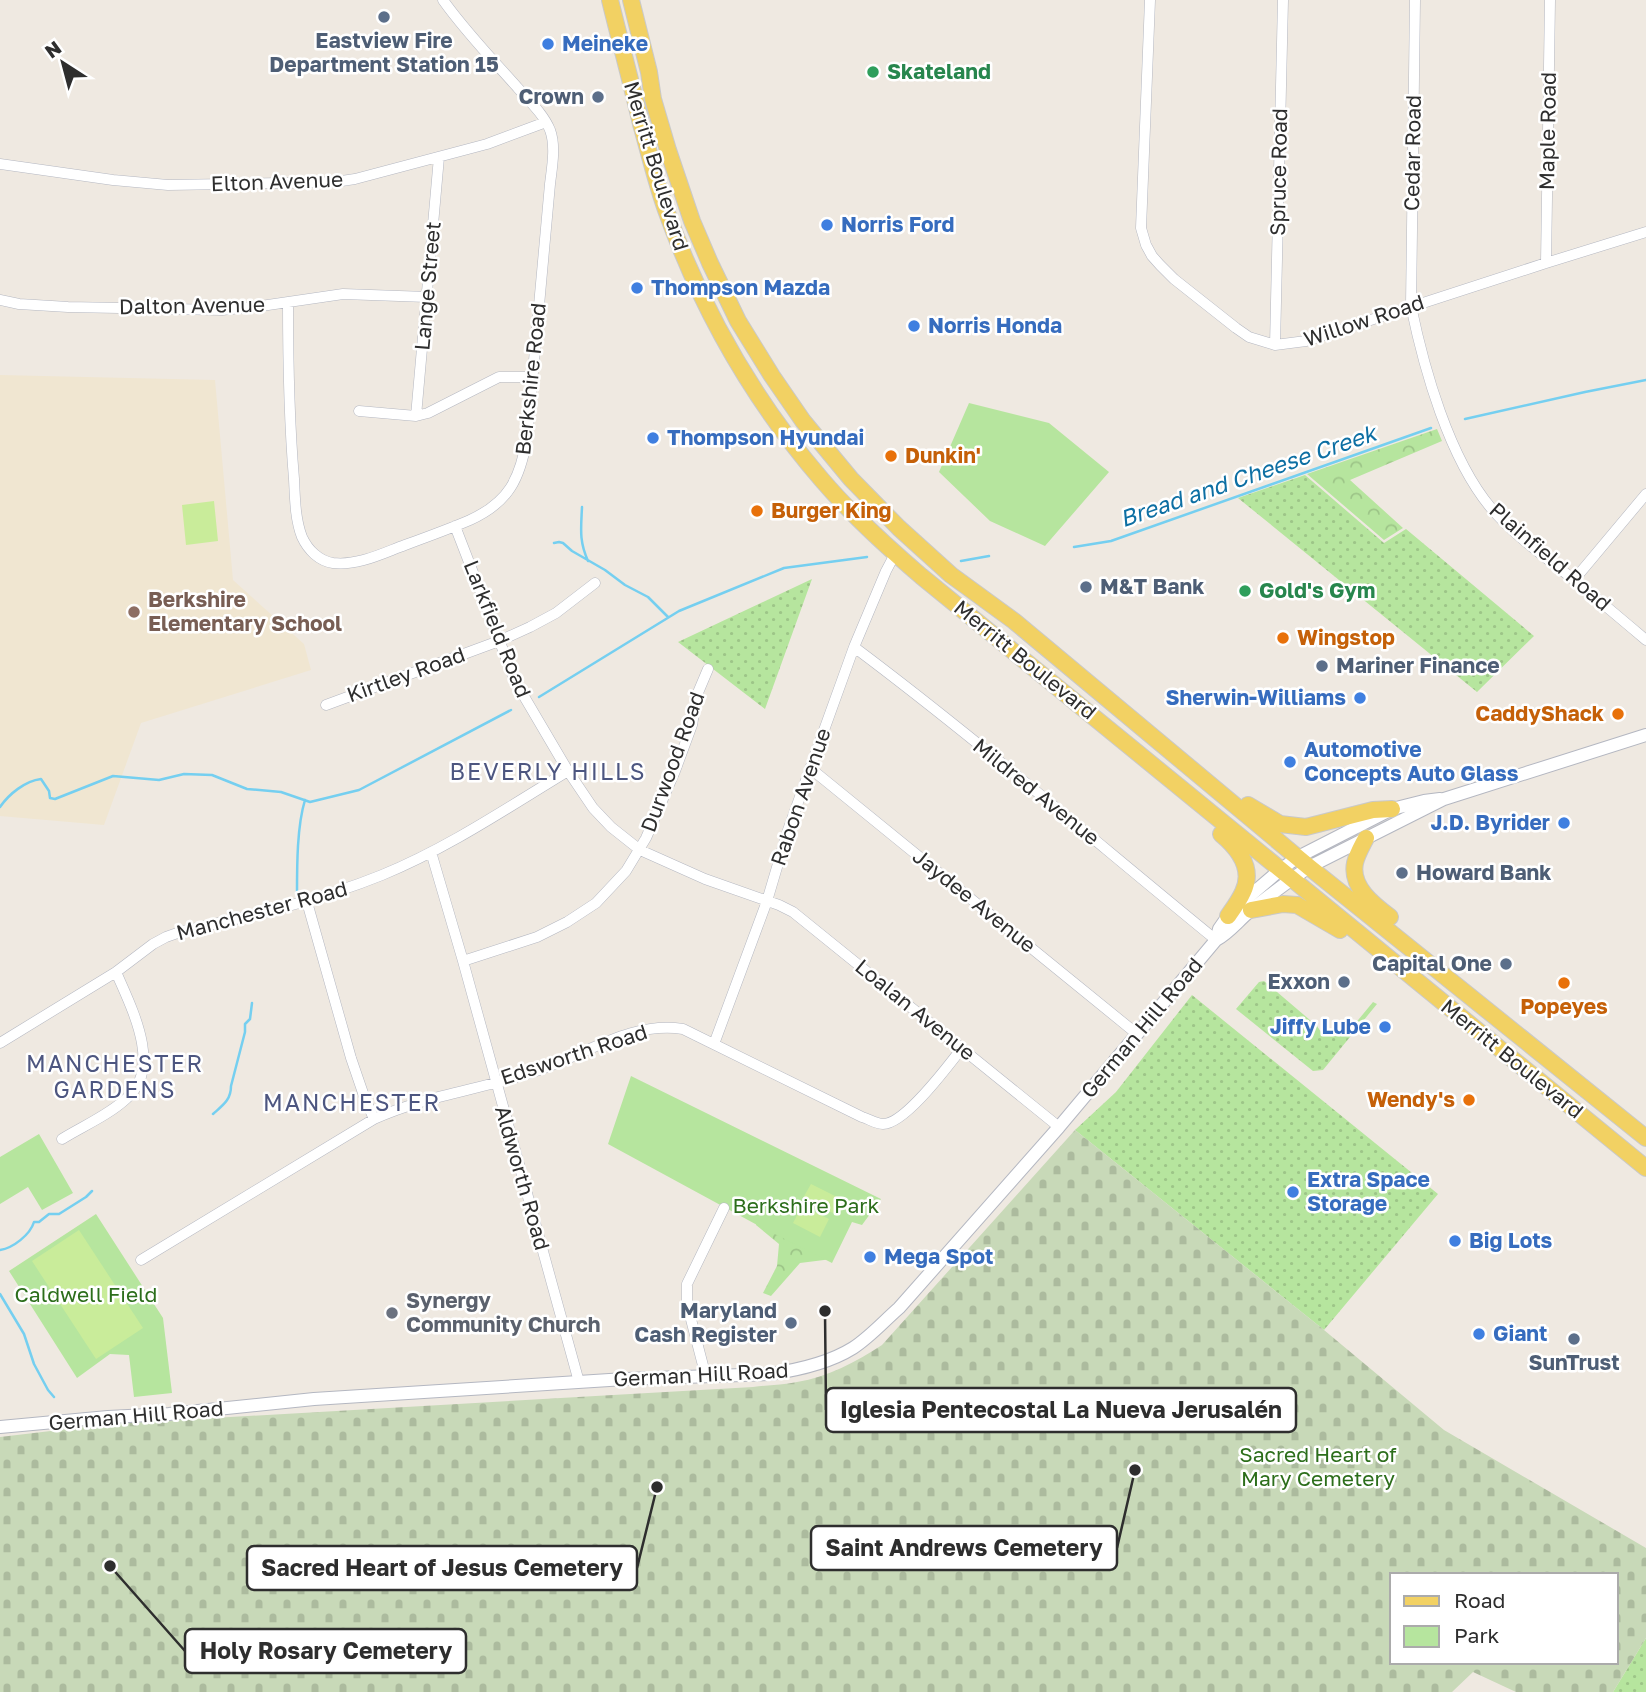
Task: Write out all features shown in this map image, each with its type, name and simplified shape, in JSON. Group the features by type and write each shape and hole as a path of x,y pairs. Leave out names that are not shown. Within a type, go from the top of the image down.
{"main road":[{"name":"Merritt Boulevard","path":"610,0 665,208 698,289 755,390 821,479 895,554 1646,1168"},
{"name":"Merritt Boulevard","path":"631,0 653,99 696,231 738,321 772,376 851,479 878,508 951,575 1014,621 1304,862 1646,1138"},
{"path":"843,503 862,514 896,541 903,542 910,538"},
{"path":"895,554 911,549 941,573 951,575"},
{"path":"1174,782 1171,792 1234,845 1242,856 1246,867 1244,891 1228,916"},
{"path":"1231,801 1244,802 1280,824 1298,827 1326,823 1373,810 1392,809"},
{"path":"1366,838 1355,862 1356,876 1363,891 1369,901 1417,939 1450,970 1446,976"},
{"path":"1251,910 1283,904 1297,905 1390,959"}],"street":[{"name":"Berkshire Road","path":"288,302 290,434 297,518 306,544 317,557 331,563 349,563 369,558 480,516 502,499 517,477 527,438 553,149 546,122 443,0"},
{"name":"Willow Road","path":"1150,0 1141,228 1152,256 1174,279 1249,337 1275,345 1306,341 1646,232"},
{"name":"Spruce Road","path":"1275,345 1283,0"},
{"name":"Cedar Road","path":"1411,306 1415,0"},
{"name":"Maple Road","path":"1546,262 1550,0"},
{"name":"Elton Avenue","path":"0,164 168,186 335,183 487,144 546,122"},
{"name":"Lange Street","path":"416,416 439,157"},
{"name":"Dalton Avenue","path":"0,300 68,307 197,310 240,309 343,294 427,297"},
{"name":"Plainfield Road","path":"1411,306 1419,344 1443,419 1468,473 1483,497 1513,530 1646,639"},
{"path":"359,411 416,416 436,411 499,376 532,377"},
{"path":"1574,580 1646,494"},
{"name":"Larkfield Road","path":"455,526 521,693 593,808 611,827 640,850 705,879 767,901"},
{"name":"Rabon Avenue","path":"713,1044 767,901 788,831 854,647 895,554"},
{"name":"Kirtley Road","path":"326,705 530,627 556,613 595,583"},
{"name":"Mildred Avenue","path":"854,647 1216,940"},
{"name":"Durwood Road","path":"463,961 544,933 582,914 596,904 626,871 640,850 675,771 692,725 697,695 708,669"},
{"name":"German Hill Road","path":"1304,862 1366,838 1444,799 1646,735"},
{"name":"Jaydee Avenue","path":"810,768 1137,1034"},
{"name":"Manchester Road","path":"0,1042 116,972 166,937 307,902 383,875 462,835 568,771"},
{"name":"German Hill Road","path":"1216,940 1219,929 1228,916 1246,899 1304,862 1392,809 1444,799"},
{"name":"Aldworth Road","path":"430,852 463,961 579,1382"},
{"name":"German Hill Road","path":"0,1427 314,1399 640,1378 770,1374 787,1372 853,1348 899,1308 1059,1127 1216,940 1227,934 1286,874"},
{"name":"Loalan Avenue","path":"767,901 806,921 1059,1127"},
{"path":"307,902 351,1058 374,1119"},
{"path":"62,1139 124,1101 138,1085 141,1077 141,1037 116,972"},
{"name":"Edsworth Road","path":"141,1261 374,1119 407,1105 540,1070 636,1031 671,1027 683,1029 862,1117 883,1124 902,1116 962,1048"},
{"path":"706,1377 687,1304 687,1284 724,1208"}],"shaded area":[{"name":"Berkshire Elementary School","path":"0,375 215,380 233,580 304,644 311,670 141,723 104,825 0,816"}],"green space":[{"path":"969,403 1049,423 1109,472 1045,546 990,521 939,472"},
{"path":"1437,429 1442,441 1350,480 1403,528 1384,540 1307,474"},
{"path":"1305,475 1384,543 1406,529 1534,636 1477,692 1238,498"},
{"path":"214,501 218,541 186,545 182,505"},
{"path":"812,579 765,709 678,642"},
{"path":"1264,981 1317,1026 1323,1035 1354,1025 1373,1002 1377,1004 1323,1070 1313,1071 1236,1009 1259,982"},
{"path":"1192,995 1438,1194 1324,1330 1075,1130 1116,1092"},
{"name":"Berkshire Park","path":"631,1076 881,1199 862,1225 852,1222 832,1263 608,1144"},
{"name":"Sacred Heart of Mary Cemetery","path":"1075,1130 1444,1430 1646,1548 1646,1638 1613,1692 1516,1692 1473,1672 1452,1692 0,1692 0,1437 110,1424 753,1387 808,1380 852,1363 882,1345"},
{"path":"39,1134 73,1193 42,1210 28,1187 0,1204 0,1157"},
{"path":"811,1184 841,1199 835,1214 803,1198"},
{"path":"802,1206 829,1219 820,1237 793,1223"},
{"name":"Caldwell Field","path":"96,1214 163,1318 172,1393 134,1397 129,1355 110,1354 77,1378 9,1271"},
{"path":"758,1214 832,1259 800,1263 771,1296 763,1293 777,1266 779,1244 756,1225"},
{"path":"79,1230 143,1328 96,1359 32,1261"},
{"path":"1646,1638 1646,1692 1613,1692"}],"waterway":[{"name":"Bread and Cheese Creek","path":"1465,419 1646,380"},
{"name":"Bread and Cheese Creek","path":"1074,547 1111,541 1431,428"},
{"path":"582,507 582,541 588,561"},
{"path":"554,543 563,543 625,585 648,597 668,617"},
{"name":"Bread and Cheese Creek","path":"961,561 989,556"},
{"name":"Bread and Cheese Creek","path":"539,697 679,611 784,568 867,557"},
{"name":"Bread and Cheese Creek","path":"0,807 18,789 41,779 50,798 55,799 113,776 159,780 184,774 212,775 247,789 281,792 310,802 359,790 511,710"},
{"name":"Bread and Cheese Creek","path":"297,893 299,833 305,800"},
{"name":"Bread and Cheese Creek","path":"213,1114 230,1095 252,1003"},
{"name":"Bread and Cheese Creek","path":"0,1250 20,1240 29,1232 34,1222 39,1222 49,1214 59,1214 92,1191"},
{"name":"Bread and Cheese Creek","path":"0,1294 24,1334 34,1364 54,1397"}],"place":[{"name":"Eastview Fire Department Station 15","path":"384,17"},
{"name":"Meineke","path":"548,44"},
{"name":"Skateland","path":"873,72"},
{"name":"Crown","path":"598,97"},
{"name":"Norris Ford","path":"827,225"},
{"name":"Thompson Mazda","path":"637,288"},
{"name":"Norris Honda","path":"914,326"},
{"name":"Thompson Hyundai","path":"653,438"},
{"name":"Dunkin'","path":"891,456"},
{"name":"Burger King","path":"757,511"},
{"name":"M&T Bank","path":"1086,587"},
{"name":"Gold's Gym","path":"1245,591"},
{"name":"Berkshire Elementary School","path":"134,612"},
{"name":"Wingstop","path":"1283,638"},
{"name":"Mariner Finance","path":"1322,666"},
{"name":"Sherwin-Williams","path":"1360,698"},
{"name":"CaddyShack","path":"1618,714"},
{"name":"Automotive Concepts Auto Glass","path":"1290,762"},
{"name":"J.D. Byrider","path":"1564,823"},
{"name":"Howard Bank","path":"1402,873"},
{"name":"Capital One","path":"1506,964"},
{"name":"Exxon","path":"1344,982"},
{"name":"Popeyes","path":"1564,983"},
{"name":"Jiffy Lube","path":"1385,1027"},
{"name":"Wendy's","path":"1469,1100"},
{"name":"Extra Space Storage","path":"1293,1192"},
{"name":"Big Lots","path":"1455,1241"},
{"name":"Mega Spot","path":"870,1257"},
{"name":"Iglesia Pentecostal La Nueva Jerusalén","path":"825,1311"},
{"name":"Synergy Community Church","path":"392,1313"},
{"name":"Maryland Cash Register","path":"791,1323"},
{"name":"Giant","path":"1479,1334"},
{"name":"SunTrust","path":"1574,1339"},
{"name":"Saint Andrews Cemetery","path":"1135,1470"},
{"name":"Sacred Heart of Jesus Cemetery","path":"657,1487"},
{"name":"Holy Rosary Cemetery","path":"110,1566"}],"district":[{"name":"BEVERLY HILLS","path":"548,772"},
{"name":"MANCHESTER GARDENS","path":"115,1077"},
{"name":"MANCHESTER","path":"352,1103"}]}
